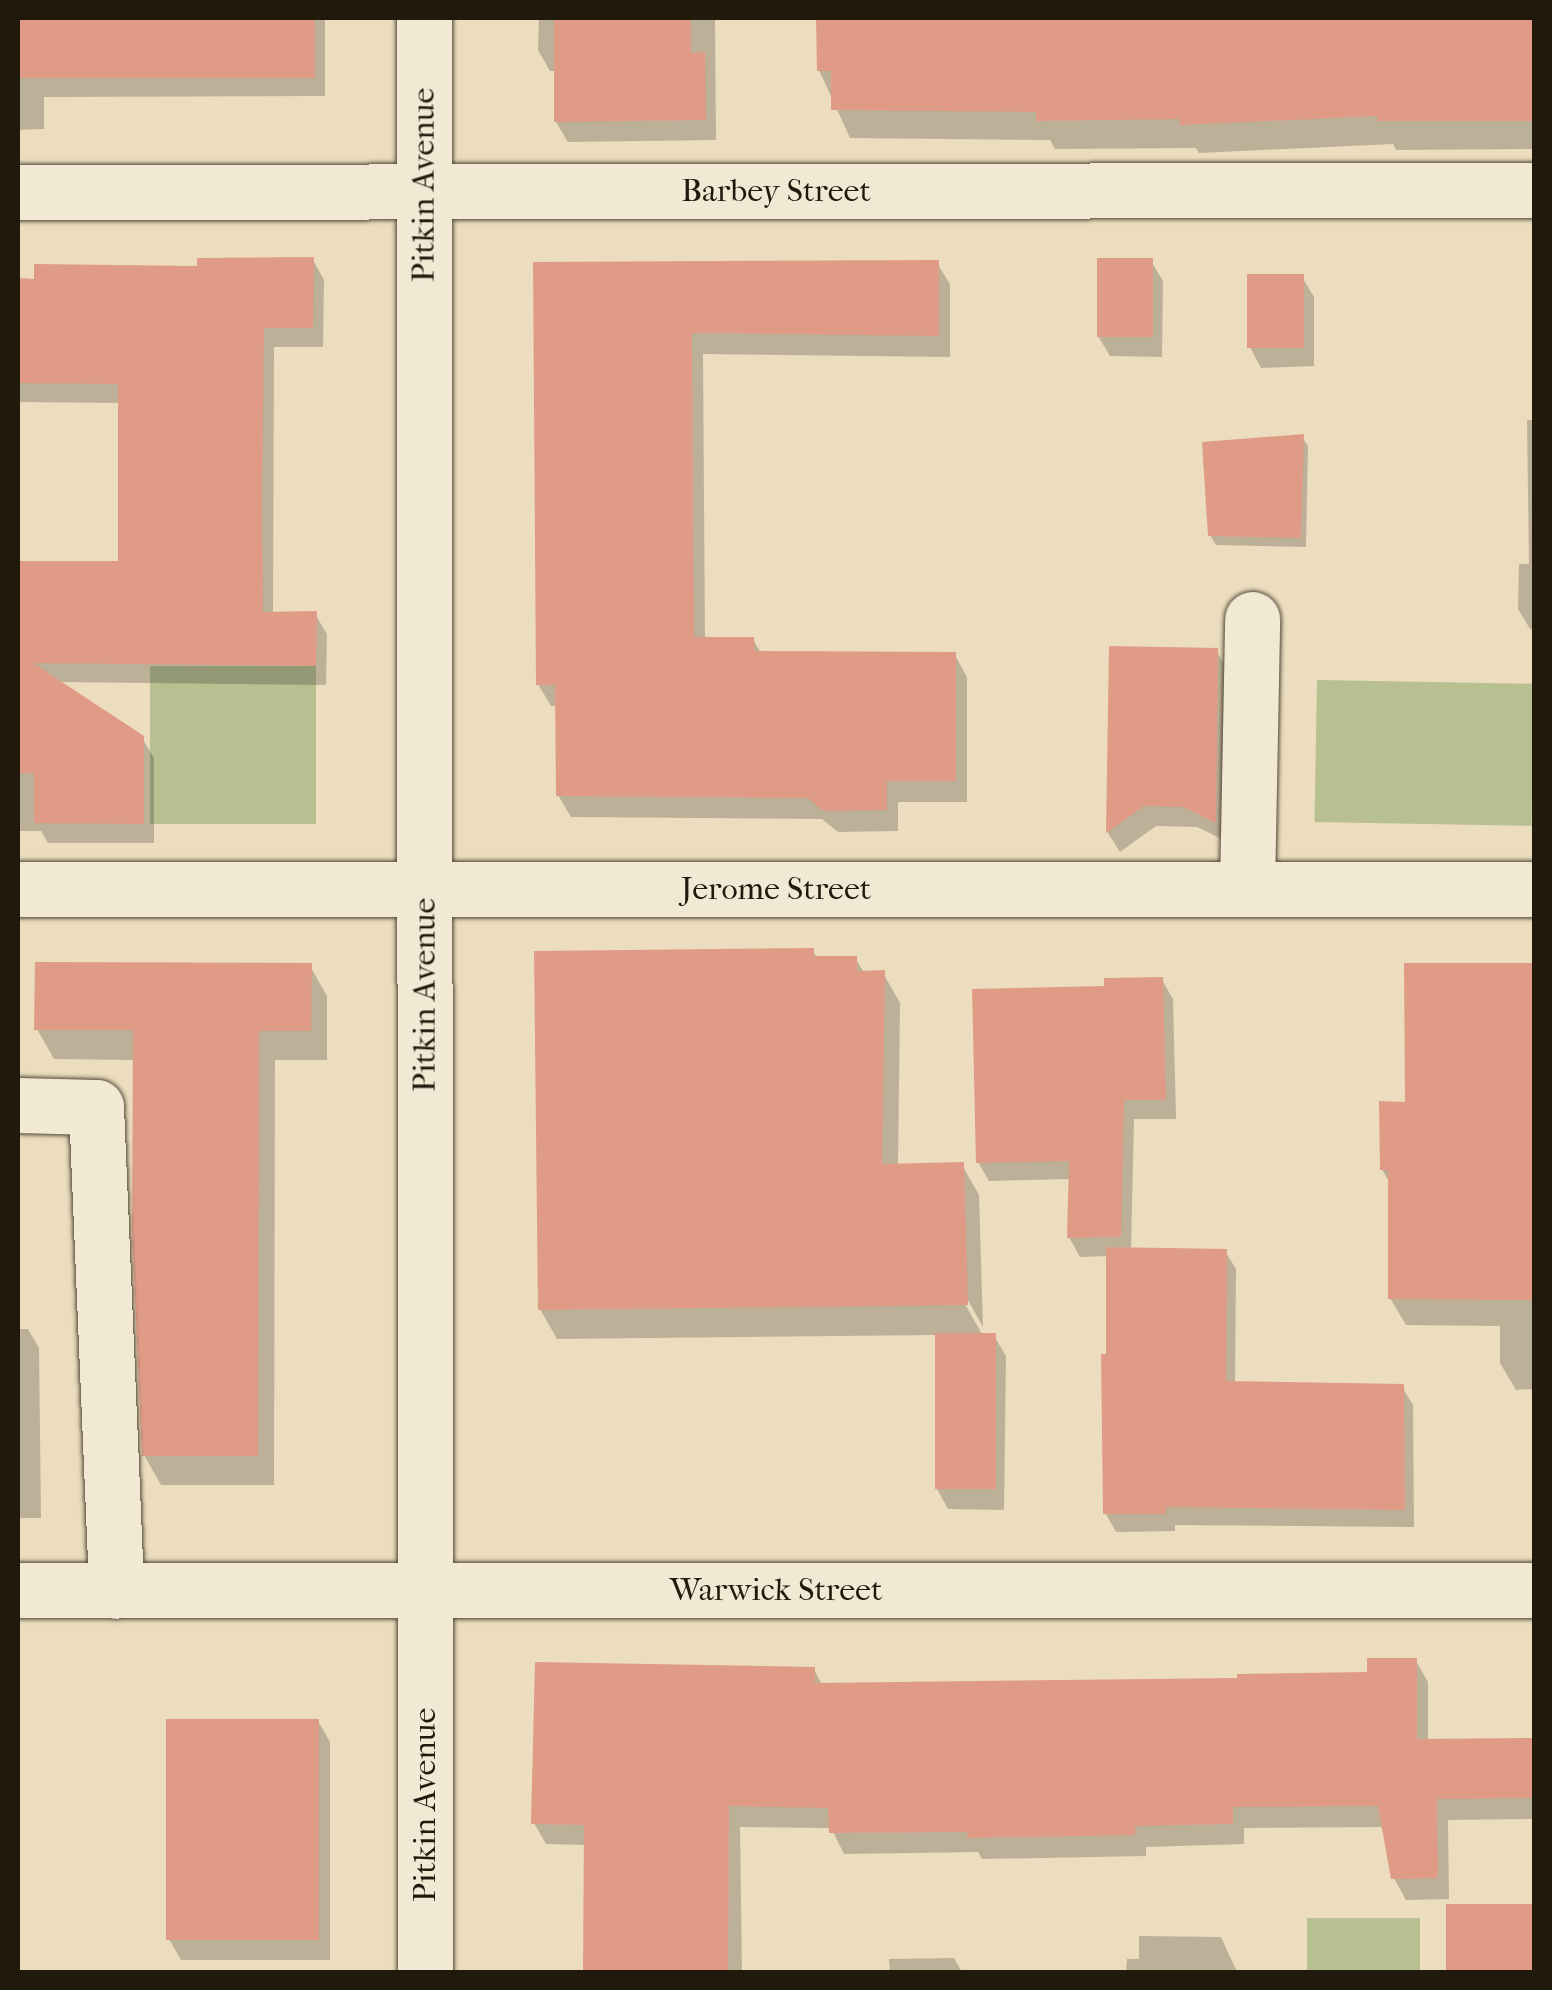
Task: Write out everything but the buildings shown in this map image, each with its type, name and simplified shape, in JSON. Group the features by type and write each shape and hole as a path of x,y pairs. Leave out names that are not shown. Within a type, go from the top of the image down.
{"street":[{"name":"Pitkin Avenue","path":"424,18 425,1972"},
{"name":"Barbey Street","path":"18,192 1534,190"},
{"path":"1246,889 1252,619"},
{"name":"Jerome Street","path":"18,889 1534,889"},
{"path":"18,1105 96,1107 116,1591"},
{"name":"Warwick Street","path":"18,1590 1534,1590"}],"green space":[{"path":"150,666 316,666 316,824 150,824"},
{"path":"1317,680 1534,684 1531,826 1315,822"},
{"path":"1307,1918 1420,1918 1420,1972 1307,1972"}]}
